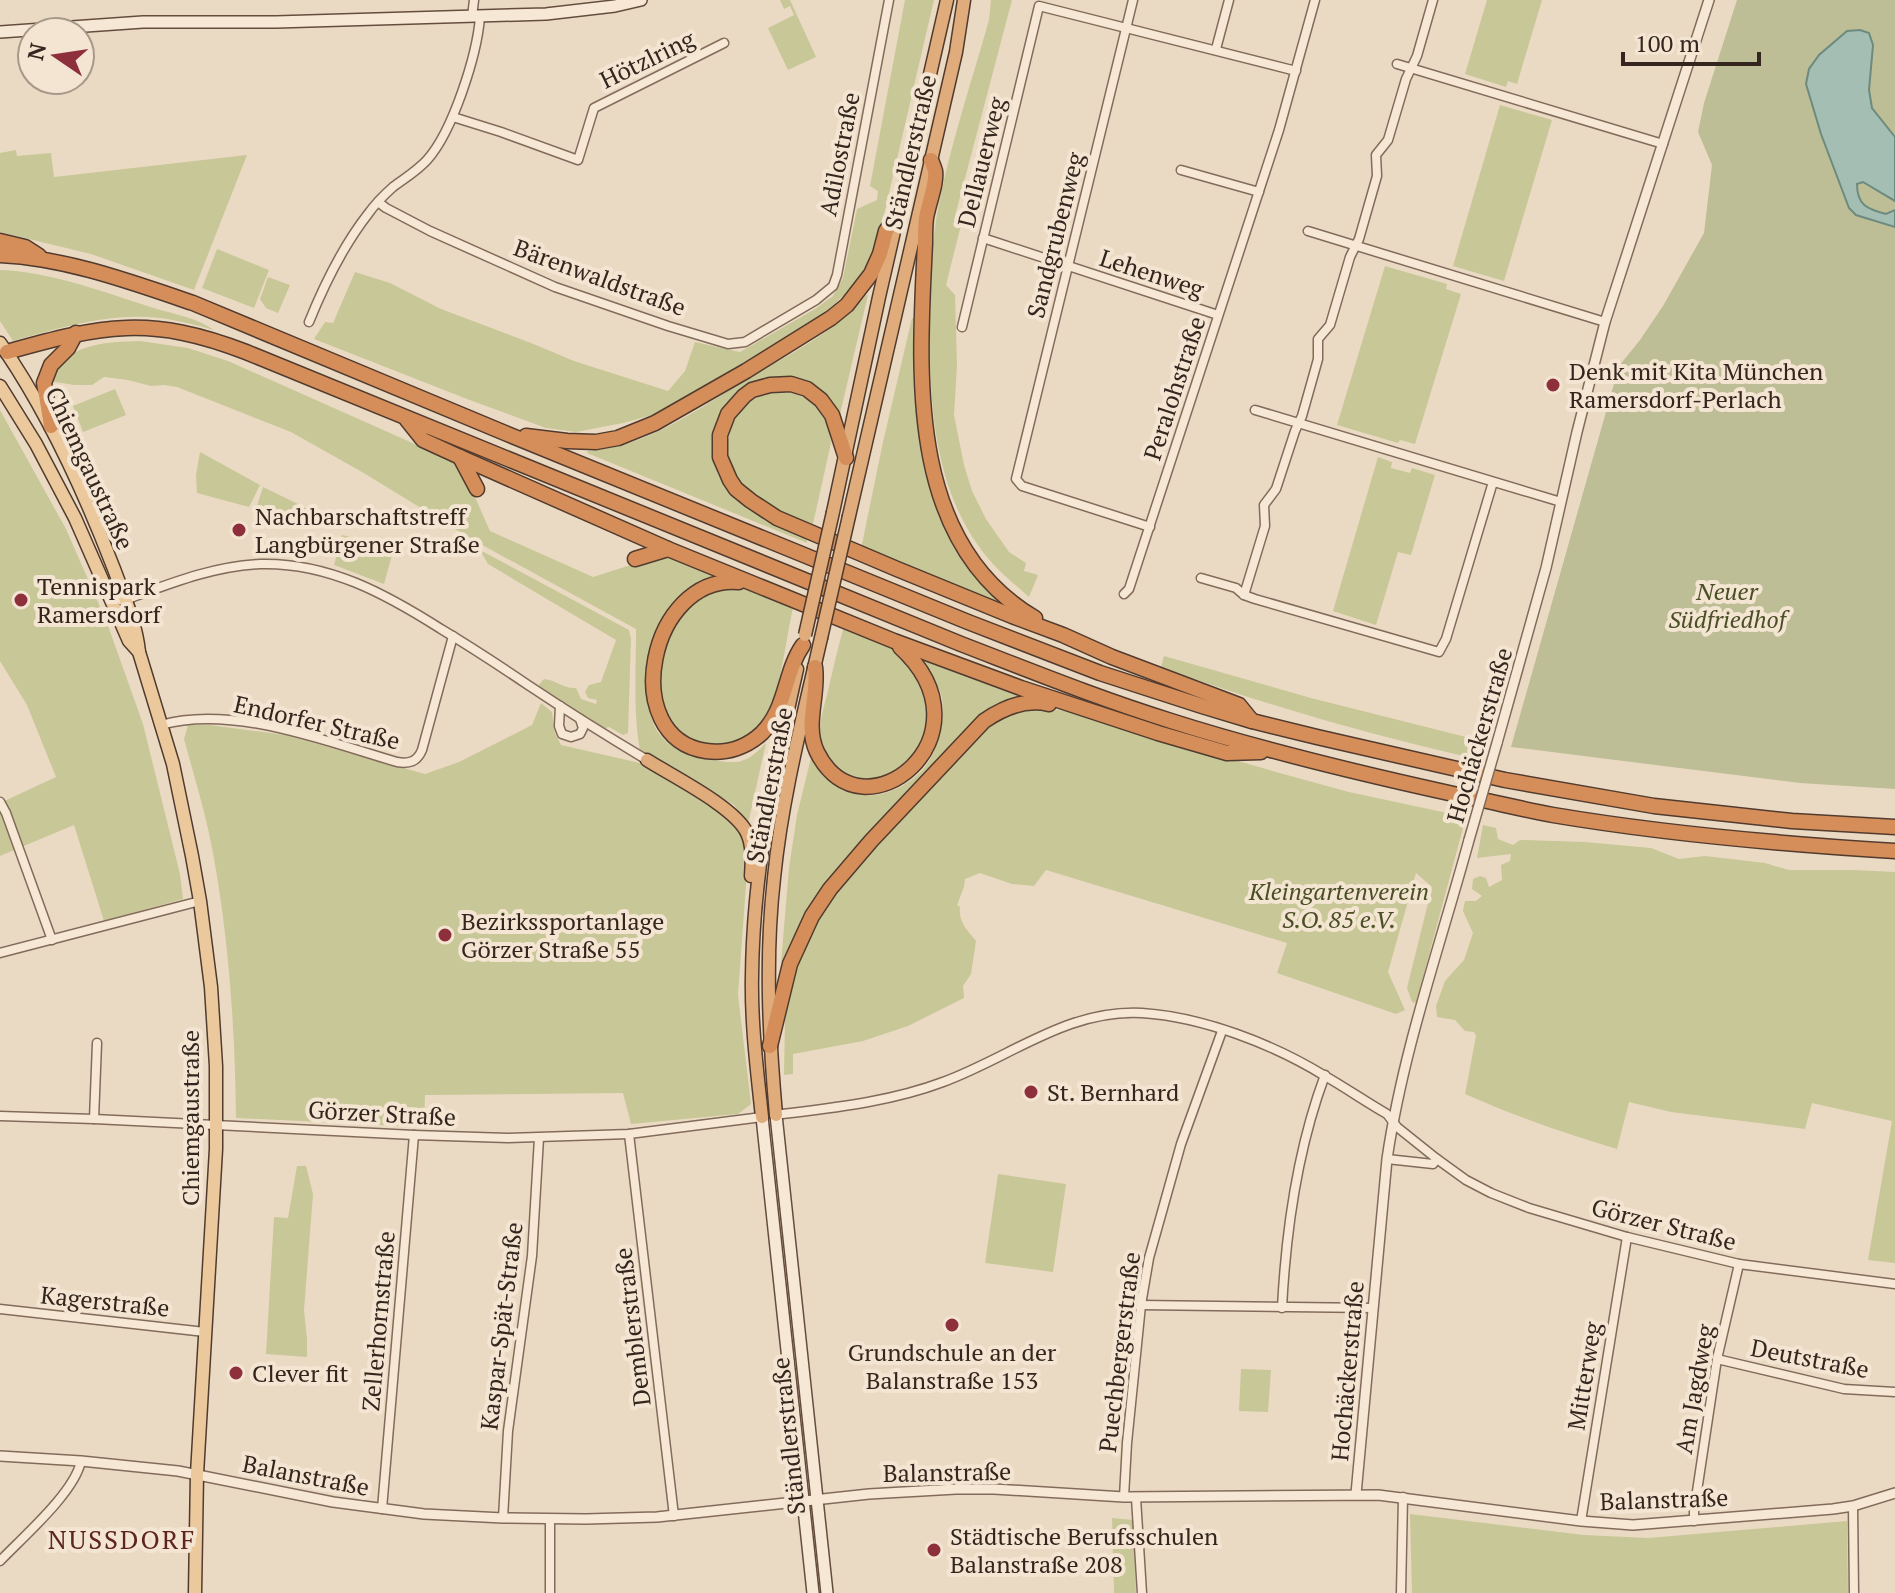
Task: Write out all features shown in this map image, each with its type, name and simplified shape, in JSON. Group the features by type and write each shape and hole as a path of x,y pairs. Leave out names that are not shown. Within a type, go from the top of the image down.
{"highway":[{"name":"Ständlerstraße","path":"769,1116 752,1001 754,918 760,857 770,795 947,0"},
{"name":"Ständlerstraße","path":"769,1116 768,971 774,879 785,803 956,52 964,0"},
{"path":"931,160 936,173 926,220 920,378 931,462 942,502 958,539 979,570 1025,613 1063,635"},
{"path":"505,433 596,442 618,438 655,423 746,371 847,305 871,274 886,231 898,214"},
{"path":"0,241 25,247 46,260"},
{"path":"0,255 46,260 193,303 884,588 1086,667 1252,721 1505,780 1654,806 1792,821 1895,827"},
{"path":"0,264 46,260"},
{"path":"2,350 109,328 137,327 198,335 1059,682 1170,721 1400,782 1551,814 1731,838 1895,851"},
{"path":"51,426 44,383 51,365 68,348 76,333"},
{"path":"846,458 832,415 821,400 807,389 791,384 752,390 728,414 720,435 720,457 736,489 777,518 1112,657 1239,705 1252,721"},
{"path":"404,416 423,440 460,457 668,549 894,641 1021,688 1227,753 1279,752"},
{"path":"460,457 477,489"},
{"path":"635,559 668,549"},
{"path":"756,585 720,582 694,592 668,623 653,669 653,693 666,727 680,741 699,750 733,750 748,744 762,732 780,705 793,659 804,640"},
{"path":"815,667 817,679 811,735 822,760 833,773 858,786 878,786 891,782 913,767 922,756 934,724 934,709 926,677 894,641"},
{"path":"770,1046 790,964 812,916 871,841 984,721 997,712 1021,703 1040,702 1096,717 1110,717"},
{"path":"647,760 733,815 746,831 752,862 749,905 754,918"}],"main road":[{"path":"0,32 143,22 476,17 586,10 641,0"},
{"name":"Chiemgaustraße","path":"2,350 51,426 91,510 137,632 139,652 173,764 200,901 213,1019 217,1125 197,1474 195,1593"},
{"name":"Chiemgaustraße","path":"0,386 36,444 75,518 129,641 139,652"},
{"name":"Ständlerstraße","path":"769,1116 811,1500 827,1593"},
{"name":"Ständlerstraße","path":"811,1500 813,1593"}],"street":[{"path":"309,322 348,244 378,202 432,154 453,117 477,37 474,0"},
{"name":"Adilostraße","path":"809,303 833,286 837,275 889,0"},
{"name":"Sandgrubenweg","path":"1133,0 1016,479 1022,486 1150,527"},
{"path":"1216,49 1229,0"},
{"name":"Peralohstraße","path":"1124,594 1129,589 1150,527 1259,192 1315,0"},
{"path":"1244,595 1265,526 1264,505 1276,489 1302,416 1318,359 1318,339 1330,325 1377,176 1376,155 1388,140 1433,0"},
{"name":"Hochäckerstraße","path":"1356,1494 1392,1123 1414,1034 1539,597 1605,322 1709,0"},
{"name":"Dellauerweg","path":"962,327 1039,6 1126,27"},
{"path":"1126,27 1296,71"},
{"name":"Hötzlring","path":"453,117 578,160 594,108 724,43"},
{"path":"1397,64 1663,144"},
{"path":"1181,170 1259,192"},
{"name":"Bärenwaldstraße","path":"378,202 430,231 555,287 728,344 745,342 809,303"},
{"path":"1308,231 1605,322"},
{"name":"Lehenweg","path":"983,238 1218,315"},
{"path":"1255,410 1561,502"},
{"path":"1201,578 1236,588 1244,595 1439,652 1446,639 1493,482"},
{"path":"109,592 118,600 125,600 194,575 260,564 330,573 400,603 647,760"},
{"name":"Endorfer Straße","path":"161,725 187,719 247,723 278,728 406,763 417,759 422,750 453,636"},
{"path":"560,706 559,726 562,734 571,737 580,734 583,728 580,718"},
{"path":"0,802 52,940"},
{"path":"0,953 200,901"},
{"name":"Görzer Straße","path":"0,1116 414,1135 539,1138 629,1134 881,1099 942,1083 1066,1024 1095,1016 1153,1014 1187,1020 1263,1045 1325,1075 1387,1114 1392,1123 1437,1159 1491,1193 1627,1237 1739,1264 1895,1284"},
{"name":"Puechbergerstraße","path":"1124,1497 1141,1305 1149,1258 1191,1114 1222,1031"},
{"path":"94,1119 97,1043"},
{"path":"1282,1308 1289,1217 1307,1134 1325,1075"},
{"name":"Demblerstraße","path":"629,1134 674,1516"},
{"name":"Zellerhornstraße","path":"382,1509 414,1135"},
{"name":"Kaspar-Spät-Straße","path":"503,1518 508,1431 532,1256 539,1138"},
{"path":"1387,1159 1433,1164 1437,1159"},
{"name":"Mitterweg","path":"1581,1521 1627,1237"},
{"name":"Am Jagdweg","path":"1694,1521 1717,1359 1739,1264"},
{"path":"1141,1305 1373,1308"},
{"name":"Kagerstraße","path":"0,1309 205,1332"},
{"name":"Deutstraße","path":"1717,1359 1844,1389 1895,1392"},
{"name":"Balanstraße","path":"0,1456 197,1474 333,1502 424,1514 550,1519 674,1516 914,1490 994,1489 1136,1498 1356,1494 1633,1525 1853,1506 1895,1493"},
{"path":"0,1561 65,1494 79,1472 81,1461"},
{"path":"1401,1593 1403,1497"},
{"path":"1136,1498 1142,1593"},
{"path":"1853,1506 1854,1593"},
{"path":"550,1519 550,1593"}],"green space":[{"path":"780,0 790,0 816,57 788,70 768,28 794,15 790,6 784,9"},
{"path":"905,0 934,0 872,257 843,296 821,316 659,413 576,432 546,428 314,339 325,322 333,323 355,272 390,283 441,309 574,361 668,391 685,371 695,342 740,352 815,309 833,296 843,278 857,209 877,200 878,191 870,186"},
{"path":"991,0 1012,0 954,220 961,225 946,285 955,295 957,365 954,415 972,491 986,519 1009,552 1026,563 1024,571 1038,575 1029,597 993,564 958,511 939,450 931,387 931,282 937,214 954,140 989,20"},
{"path":"1487,0 1542,0 1517,84 1508,81 1506,87 1465,74"},
{"name":"Neuer Südfriedhof","path":"1737,0 1895,0 1895,789 1800,783 1511,747 1619,366 1663,306 1704,233 1712,165 1698,132 1704,103"},
{"path":"1500,105 1552,120 1504,281 1453,266"},
{"path":"16,150 17,156 51,153 54,177 247,155 194,290 91,254 0,232 0,153"},
{"path":"217,249 269,270 254,308 202,288"},
{"path":"1385,266 1447,284 1446,289 1461,294 1415,444 1400,440 1398,443 1337,425"},
{"path":"0,270 79,284 187,317 214,330 164,319 130,317 79,324 13,341 0,321"},
{"path":"268,277 290,285 278,313 266,308 260,299"},
{"path":"866,295 840,414 826,396 810,383 790,379 769,383 737,395 716,454 718,474 725,487 750,509 807,539 807,543 587,453 632,442 693,413 827,331"},
{"path":"912,318 915,319 913,352 917,422 932,492 961,556 1003,606 861,549"},
{"path":"140,341 188,348 228,361 453,461 463,470 490,531 593,577 662,555 715,573 715,576 698,583 674,603 659,630 648,680 650,713 659,734 687,754 736,762 747,759 766,743 748,824 734,805 640,751 636,705 636,629 475,541 291,432 177,387 151,386 104,377 92,385 50,381 56,368 75,352 100,344"},
{"path":"115,389 126,415 83,432 73,406"},
{"path":"792,393 808,400 820,411 830,434 831,443 813,524 782,512 753,495 738,480 728,456 731,430 744,407 767,394"},
{"path":"0,410 66,529 107,623 143,724 180,874 183,899 104,921 74,825 0,856 0,803 56,777 27,705 0,661"},
{"path":"200,452 260,485 249,507 197,493"},
{"path":"1378,457 1392,462 1391,468 1410,473 1412,468 1435,475 1411,555 1398,552 1376,625 1333,611"},
{"path":"263,487 300,505 335,527 256,509"},
{"path":"342,535 394,548 384,584 334,565"},
{"path":"480,550 629,630 628,733 623,735 609,727 602,729 538,686 544,679 576,688 581,699 596,704 597,700 588,698 585,692 589,685 601,682 616,640 488,564"},
{"path":"735,587 766,594 793,608 780,677 767,714 748,736 724,746 711,746 686,736 665,713 659,692 661,658 671,628 697,596"},
{"path":"844,626 899,654 914,672 923,695 926,724 919,749 902,768 875,778 856,778 841,771 822,743 822,716"},
{"path":"1164,656 1311,698 1482,741 1477,759 1397,740 1239,694 1161,667"},
{"path":"921,660 1017,695 1017,698 997,705 828,880 806,913 781,963 789,868 797,815 811,758 836,784 857,794 889,792 917,776 933,754 943,713 941,693"},
{"name":"Bezirkssportanlage Görzer Straße 55","path":"541,703 552,712 555,733 561,745 640,763 720,811 738,829 745,842 748,858 738,995 751,1104 738,1114 631,1124 623,1093 425,1095 424,1127 236,1118 233,1018 219,886 200,795 184,739 188,725 285,735 425,774 459,762 532,725"},
{"name":"Kleingartenverein S.O. 85 e.V.","path":"1042,707 1349,792 1466,817 1416,1003 1412,1002 1407,988 1432,887 1416,873 1388,972 1405,1010 1396,1014 1277,973 1287,943 1046,870 1034,886 1012,884 980,873 965,879 957,905 964,926 976,941 971,974 963,986 964,998 908,1026 863,1041 793,1054 793,1074 784,1075 785,1020 803,946 834,892 979,733 1009,714"},
{"path":"1483,825 1496,828 1498,839 1513,845 1520,840 1585,842 1651,848 1679,859 1705,856 1765,863 1789,870 1895,872 1895,1263 1868,1260 1892,1121 1812,1103 1805,1129 1671,1112 1629,1102 1617,1149 1540,1124 1465,1094 1476,1036 1474,1032 1465,1031 1455,1020 1437,1017 1436,1006 1445,981 1464,960 1473,933 1463,911 1465,901 1476,901 1482,896 1472,889 1473,879 1480,876 1486,878 1489,887 1502,880 1501,865 1510,861 1511,854 1477,858"},
{"path":"297,1166 306,1166 313,1194 304,1310 307,1357 266,1354 274,1217 288,1218"},
{"path":"998,1174 1066,1184 1053,1272 985,1263"},
{"path":"1241,1369 1271,1370 1268,1412 1239,1411"},
{"path":"1410,1514 1584,1535 1648,1538 1847,1521 1848,1593 1412,1593"},
{"path":"1112,1518 1133,1520 1136,1593 1114,1593"}],"shaded area":[{"path":"1847,31 1869,33 1873,45 1869,90 1872,108 1895,137 1895,201 1863,182 1857,184 1857,191 1868,208 1886,214 1895,210 1895,227 1856,215 1849,208 1806,84 1809,69 1819,55"}],"place":[{"name":"Denk mit Kita München Ramersdorf-Perlach","path":"1553,385"},
{"name":"Nachbarschaftstreff Langbürgener Straße","path":"239,530"},
{"name":"Tennispark Ramersdorf","path":"21,600"},
{"name":"Bezirkssportanlage Görzer Straße 55","path":"445,935"},
{"name":"St. Bernhard","path":"1031,1092"},
{"name":"Grundschule an der Balanstraße 153","path":"952,1325"},
{"name":"Clever fit","path":"236,1373"},
{"name":"Städtische Berufsschulen Balanstraße 208","path":"934,1550"}],"district":[{"name":"NUSSDORF","path":"122,1539"}]}
